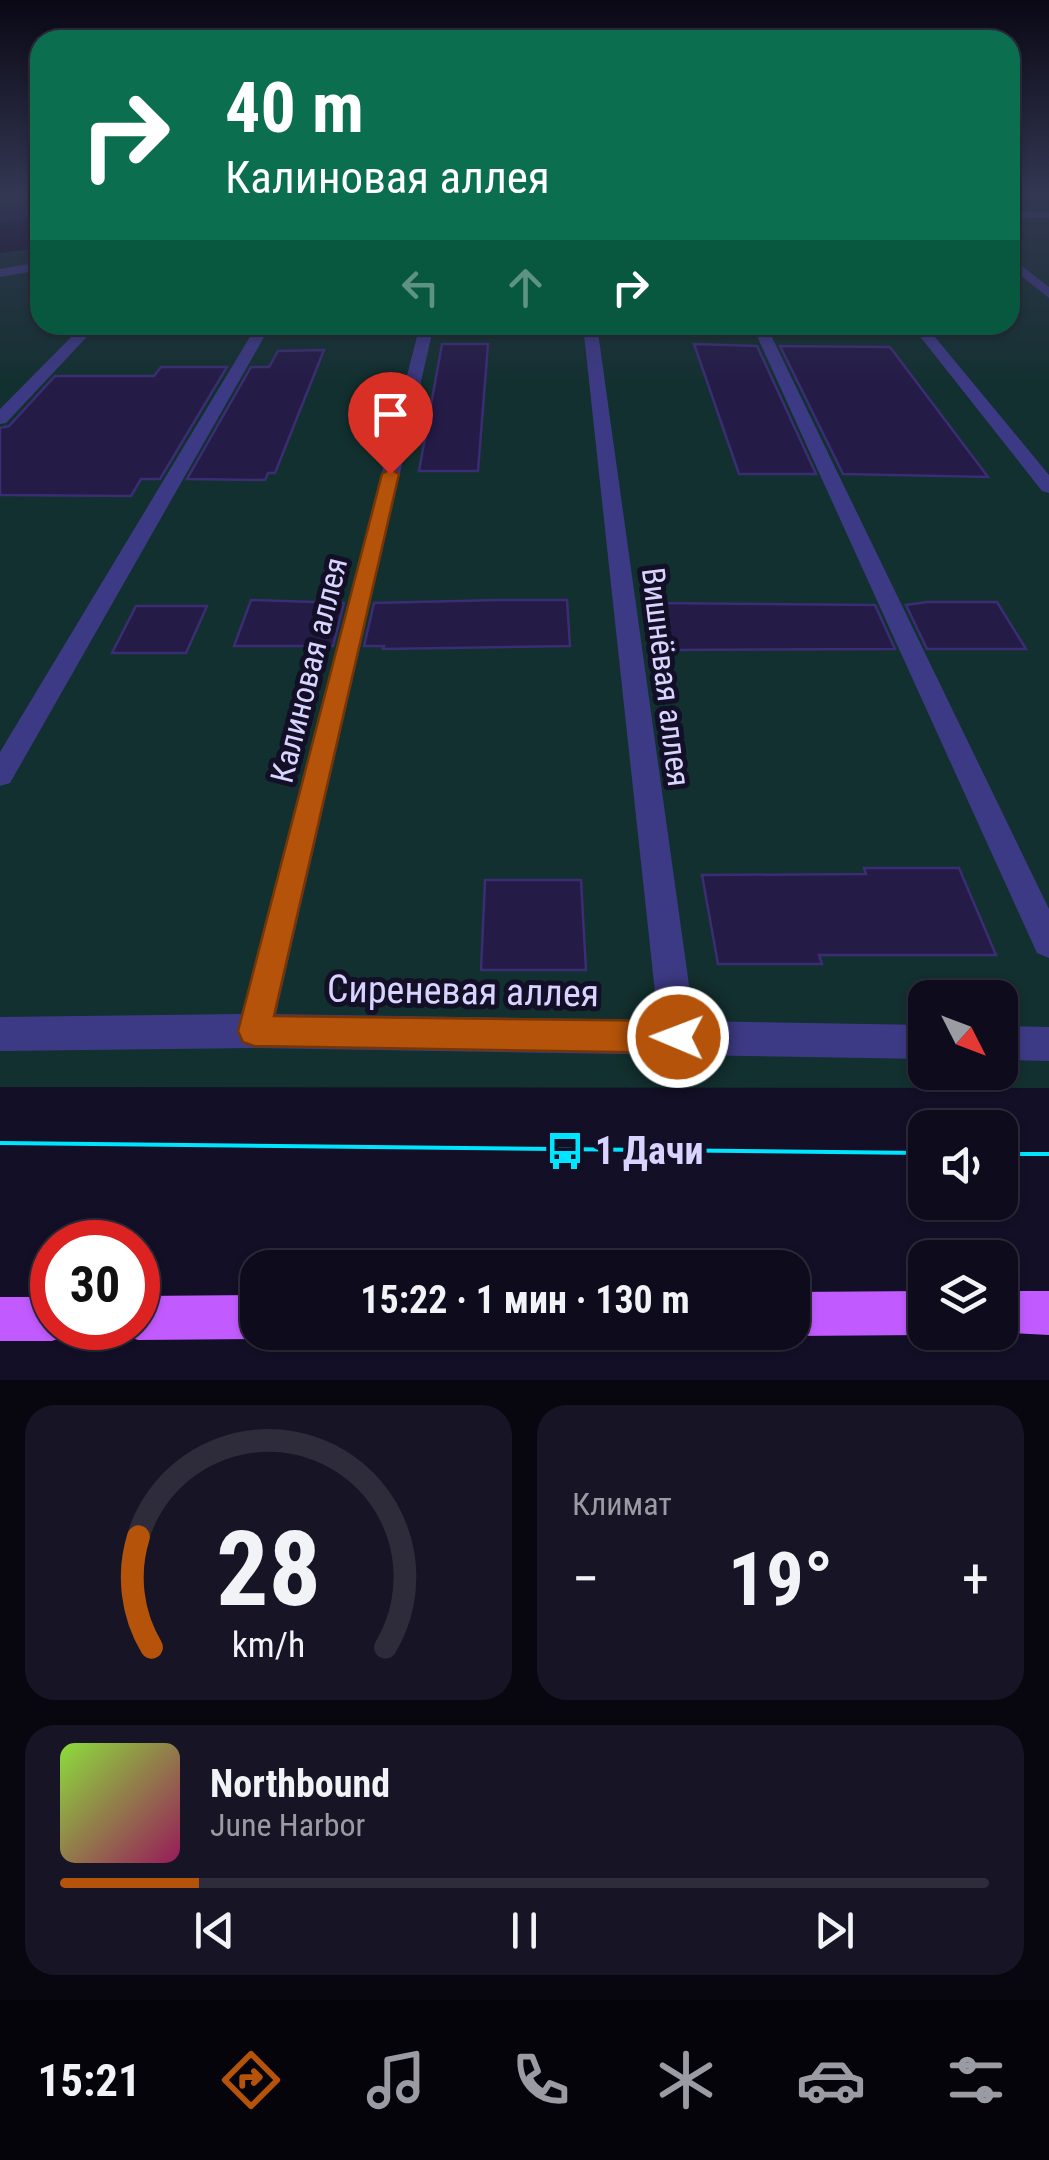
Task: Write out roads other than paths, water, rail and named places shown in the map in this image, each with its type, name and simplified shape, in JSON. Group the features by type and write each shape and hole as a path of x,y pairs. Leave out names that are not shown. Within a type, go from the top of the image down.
{"main road":[{"path":"1018,1313 1049,1313"},
{"path":"810,1314 908,1314"},
{"path":"0,1319 30,1318"},
{"path":"160,1318 240,1318"}],"street":[{"path":"1,273 30,268"},
{"path":"1020,269 1049,294"},
{"path":"0,419 81,335"},
{"path":"0,776 258,335"},
{"name":"Калиновая аллея","path":"254,1031 425,335"},
{"name":"Вишнёвая аллея","path":"591,335 678,1037"},
{"path":"764,335 1049,942"},
{"path":"926,335 1049,487"},
{"name":"Сиреневая аллея","path":"0,1034 254,1031 908,1042"},
{"path":"1018,1044 1049,1044"}],"tram line":[{"path":"0,1143 908,1153"},
{"path":"1018,1154 1049,1154"}],"place":[{"name":"1 Дачи","path":"565,1151"}]}
